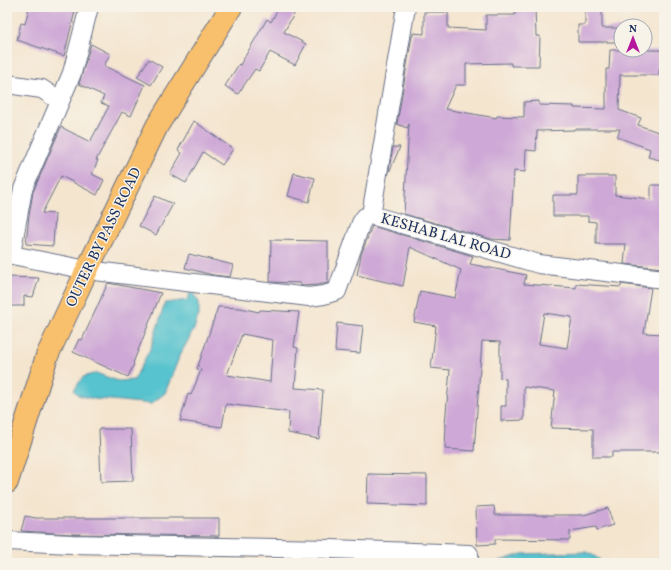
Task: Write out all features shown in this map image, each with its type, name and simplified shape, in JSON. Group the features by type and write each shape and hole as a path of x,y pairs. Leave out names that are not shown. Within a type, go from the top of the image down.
{"main road":[{"name":"OUTER BY PASS ROAD","path":"7,482 47,356 81,268 147,121 219,7"},
{"name":"OUTER BY PASS ROAD","path":"7,433 34,352 157,126 231,7"}],"street":[{"path":"81,268 9,254 23,189 72,73 89,7"},
{"path":"371,215 406,7"},
{"path":"7,84 42,89 60,100"},
{"name":"KESHAB LAL ROAD","path":"81,268 309,296 324,295 337,291 361,223 365,217 371,215 539,264 664,279"},
{"path":"7,541 469,554 469,563"}],"water":[{"path":"191,291 199,302 199,314 194,329 180,355 165,393 151,404 94,399 78,395 74,390 83,377 96,373 118,381 134,380 151,347 165,303 187,300"},
{"path":"587,552 603,563 493,563 522,554"}],"building":[{"path":"29,7 76,7 64,56 17,40 21,23 25,24"},
{"path":"279,7 298,7 284,32 306,44 295,65 270,52 259,71 255,69 238,94 225,86 239,64 240,65 267,19 271,22"},
{"path":"515,7 535,7 536,36 540,36 539,66 511,66 511,63 466,64 466,85 456,85 445,109 496,118 497,116 524,117 524,102 539,101 539,105 606,109 606,69 609,69 610,50 613,50 613,58 653,58 653,50 664,50 664,70 659,70 659,75 620,75 619,110 641,118 638,125 664,134 664,161 648,157 650,149 617,137 620,129 537,131 536,151 526,150 525,172 514,171 510,240 491,239 404,214 409,124 407,128 397,124 412,36 413,33 424,34 424,12 448,12 448,28 486,30 486,15 515,15"},
{"path":"585,7 602,7 602,28 613,28 613,42 578,42 578,25 585,25"},
{"path":"91,44 110,54 104,66 145,85 131,116 122,112 96,160 98,160 92,174 104,180 97,195 61,176 42,213 55,214 53,246 26,244 33,192 61,127 90,142 109,106 101,103 104,96 79,84"},
{"path":"149,59 162,67 151,85 137,77"},
{"path":"194,121 233,149 222,165 203,152 186,183 170,174 182,153 178,150"},
{"path":"393,147 400,147 388,175"},
{"path":"294,173 315,178 309,202 288,196"},
{"path":"578,176 615,176 615,195 651,199 651,185 664,185 663,268 624,264 626,244 596,244 596,222 588,221 588,216 553,216 553,195 578,195"},
{"path":"155,196 173,204 156,235 139,226"},
{"path":"372,226 473,256 470,264 526,275 524,284 576,288 576,284 621,287 621,284 651,288 644,333 664,334 664,452 612,452 612,457 593,457 593,429 551,428 555,391 524,387 524,420 501,421 501,406 506,406 506,379 500,378 500,342 482,341 474,451 445,449 445,424 450,370 431,368 436,326 414,322 420,291 455,298 461,270 410,247 403,286 357,275 361,255","holes":["544,313 572,317 567,348 539,344"]},
{"path":"271,240 328,241 328,283 303,286 300,285 300,283 270,282"},
{"path":"189,254 233,265 230,277 213,275 185,268"},
{"path":"7,277 39,278 33,297 24,296 24,306 7,306"},
{"path":"108,283 161,293 128,377 73,352 79,339 82,340"},
{"path":"218,307 240,308 259,312 260,310 299,312 294,347 298,348 295,388 323,390 319,439 288,433 289,412 226,404 222,427 180,421 188,394 191,395 201,370 197,369","holes":["242,334 273,340 270,382 227,375"]},
{"path":"337,323 363,326 360,353 335,351"},
{"path":"99,429 131,429 133,481 101,482"},
{"path":"368,474 427,475 427,506 367,504"},
{"path":"494,506 495,515 584,515 608,508 613,525 597,530 596,527 570,531 570,540 495,539 495,544 477,545 476,507"},
{"path":"25,516 36,518 219,518 219,536 72,534 21,531"}]}
